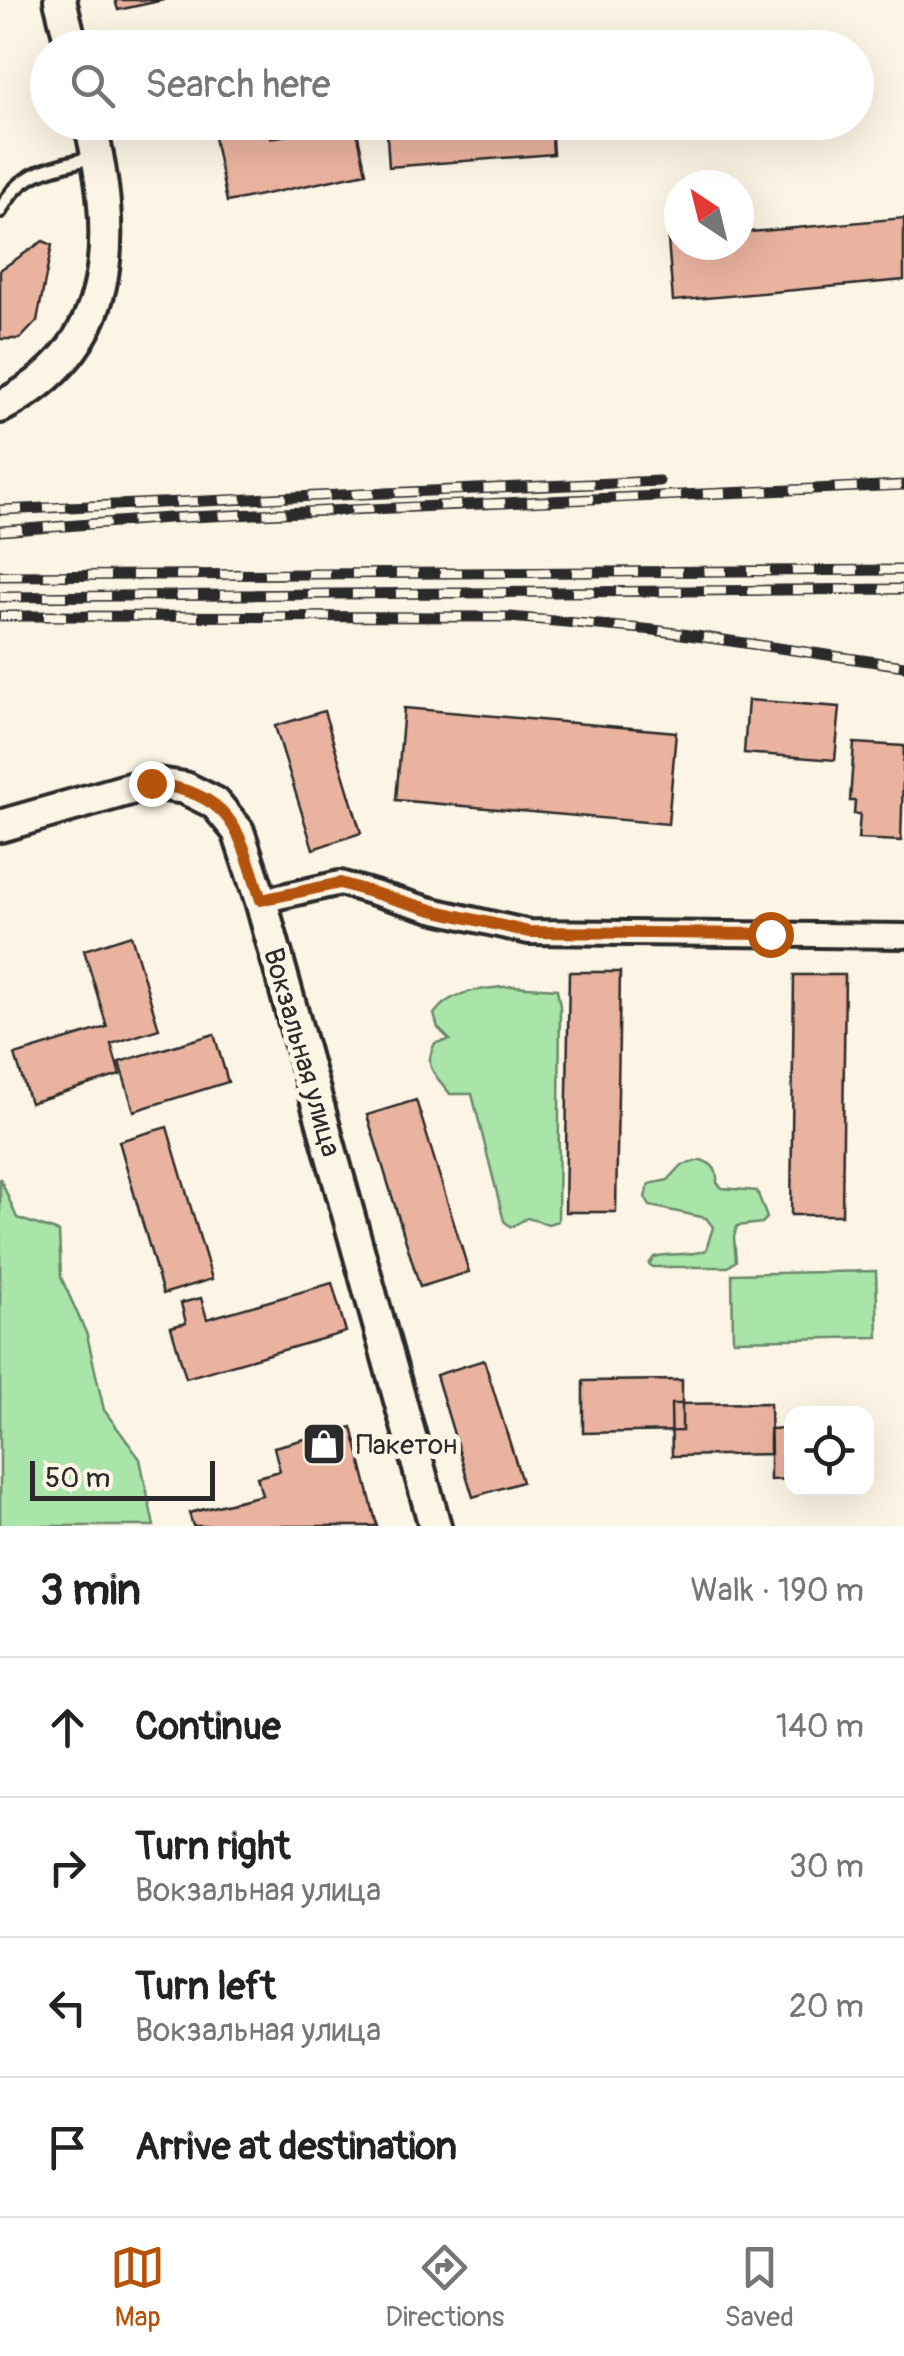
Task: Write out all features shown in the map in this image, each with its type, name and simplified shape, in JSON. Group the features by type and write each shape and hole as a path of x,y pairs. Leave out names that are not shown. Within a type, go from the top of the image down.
{"main road":[{"path":"60,0 68,30"},
{"path":"0,407 39,385 78,340 96,306 105,255 106,207 94,140"},
{"name":"Вокзальная улица","path":"0,826 151,783 186,788 215,803 238,831 261,900 435,1526"}],"street":[{"path":"261,900 340,883 432,910 529,932 904,936"}],"lane":[{"path":"0,211 10,190 29,176 98,156"}],"green space":[{"path":"513,986 557,989 560,1006 558,1221 548,1224 527,1218 511,1227 504,1221 472,1094 450,1094 432,1071 430,1059 435,1043 450,1040 438,1028 434,1014 441,1006 469,992"},
{"path":"701,1160 714,1168 722,1188 757,1191 767,1218 762,1223 737,1226 736,1261 728,1267 653,1267 649,1264 654,1257 706,1250 713,1227 706,1218 650,1206 645,1197 649,1184 668,1180 682,1165"},
{"path":"0,1178 17,1218 59,1232 61,1277 87,1335 104,1410 140,1459 154,1526 0,1526"},
{"path":"876,1271 878,1337 733,1340 732,1274"}],"building":[{"path":"115,0 164,0 118,10"},
{"path":"215,140 359,140 366,173 227,202"},
{"path":"387,140 552,140 553,154 389,167"},
{"path":"904,218 904,280 673,301 670,260 754,260 754,232"},
{"path":"43,241 52,245 37,321 20,339 0,339 0,270"},
{"path":"748,700 840,707 835,760 744,753"},
{"path":"404,708 676,732 668,824 396,800"},
{"path":"324,711 361,833 313,849 275,726"},
{"path":"854,743 904,746 901,841 858,839 860,814 854,814 855,801 850,801"},
{"path":"131,935 159,1029 111,1044 120,1075 30,1103 15,1055 107,1027 84,950"},
{"path":"569,972 620,972 616,1212 565,1212"},
{"path":"794,975 845,975 842,1215 791,1215"},
{"path":"214,1034 228,1082 134,1111 119,1062"},
{"path":"416,1100 469,1272 420,1287 367,1115"},
{"path":"167,1127 212,1279 163,1294 119,1141"},
{"path":"332,1283 346,1332 186,1378 171,1327 186,1323 181,1303 201,1298 207,1319"},
{"path":"484,1360 522,1482 473,1497 436,1375"},
{"path":"682,1380 682,1431 583,1433 583,1381"},
{"path":"770,1403 771,1454 672,1456 671,1404"},
{"path":"352,1427 377,1526 193,1526 189,1513 262,1495 257,1477 280,1471 274,1447"},
{"path":"784,1428 784,1479 770,1480 770,1429"}],"railway":[{"path":"0,510 659,481"},
{"path":"0,531 168,518 904,485"},
{"path":"0,576 904,570"},
{"path":"0,597 904,589"},
{"path":"0,616 510,617 654,630 904,666"}],"place":[{"name":"Пакетон","path":"324,1444"}],"route":[{"path":"151,783 186,788 215,803 238,831 261,900 340,883 432,910 529,932 770,934"}]}
